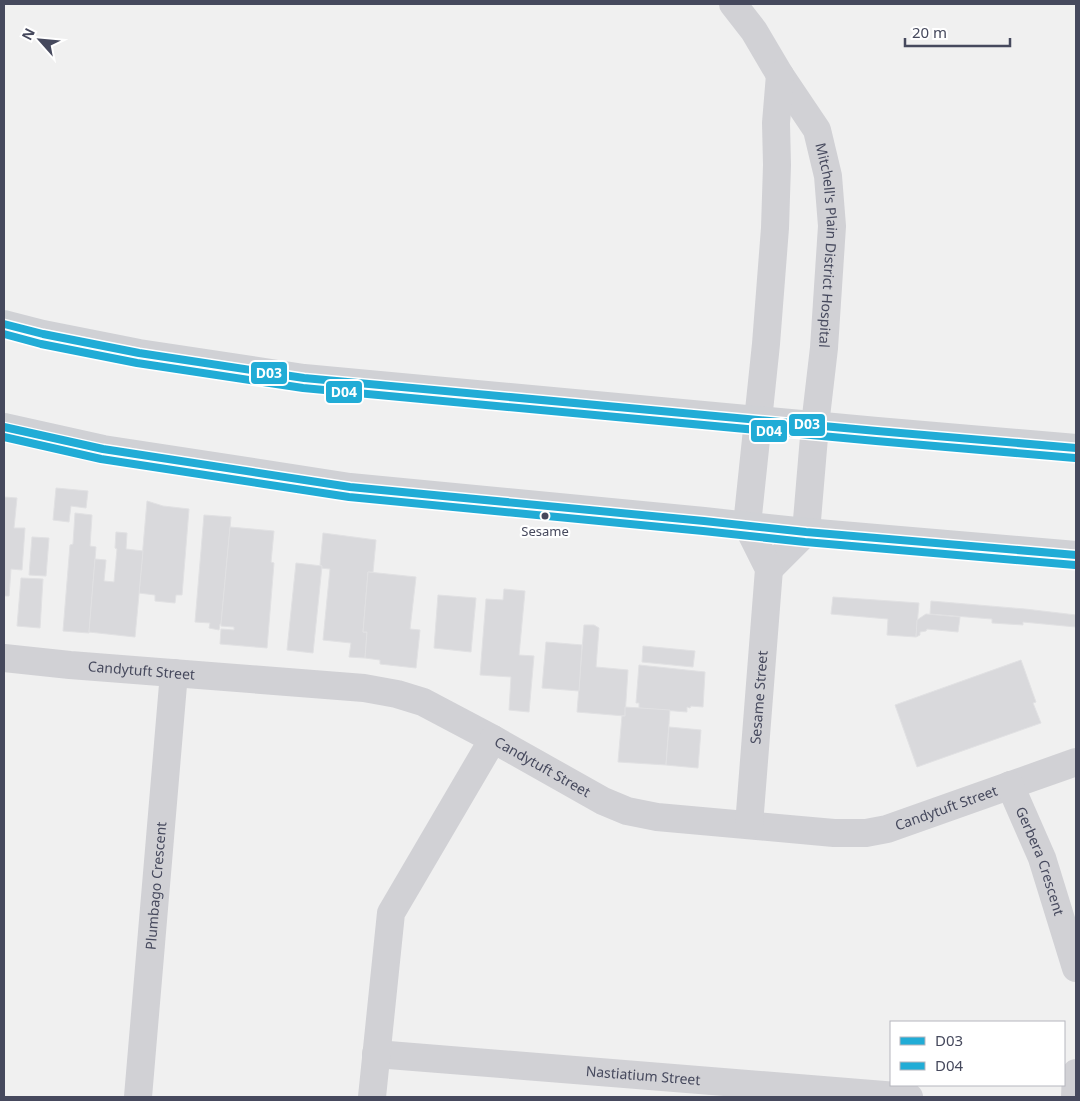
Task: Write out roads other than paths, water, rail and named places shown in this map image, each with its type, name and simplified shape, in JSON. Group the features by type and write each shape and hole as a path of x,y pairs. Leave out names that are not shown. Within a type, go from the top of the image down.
{"main road":[{"path":"4,324 139,354 304,378 1076,448"},
{"path":"4,427 103,449 350,487 806,532 1076,555"}],"street":[{"name":"Mitchell's Plain District Hospital","path":"733,4 754,31 780,76 817,130 828,176 832,226 824,348 814,425 806,532"},
{"path":"780,76 776,123 775,228 766,344 747,525 769,570 806,532"},
{"name":"Sesame Street","path":"749,826 769,570"},
{"name":"Candytuft Street","path":"4,658 364,688 397,694 423,702 603,801 627,811 657,817 749,826 834,833 866,833 887,829 1076,762"},
{"name":"Plumbago Crescent","path":"138,1097 174,673"},
{"path":"372,1097 391,913 493,739"},
{"name":"Gerbera Crescent","path":"1010,785 1042,858 1076,968"},
{"name":"Nastiatium Street","path":"376,1054 909,1097"},
{"path":"1075,1097 1076,1073"}],"place":[{"name":"Sesame","path":"545,516"}]}
